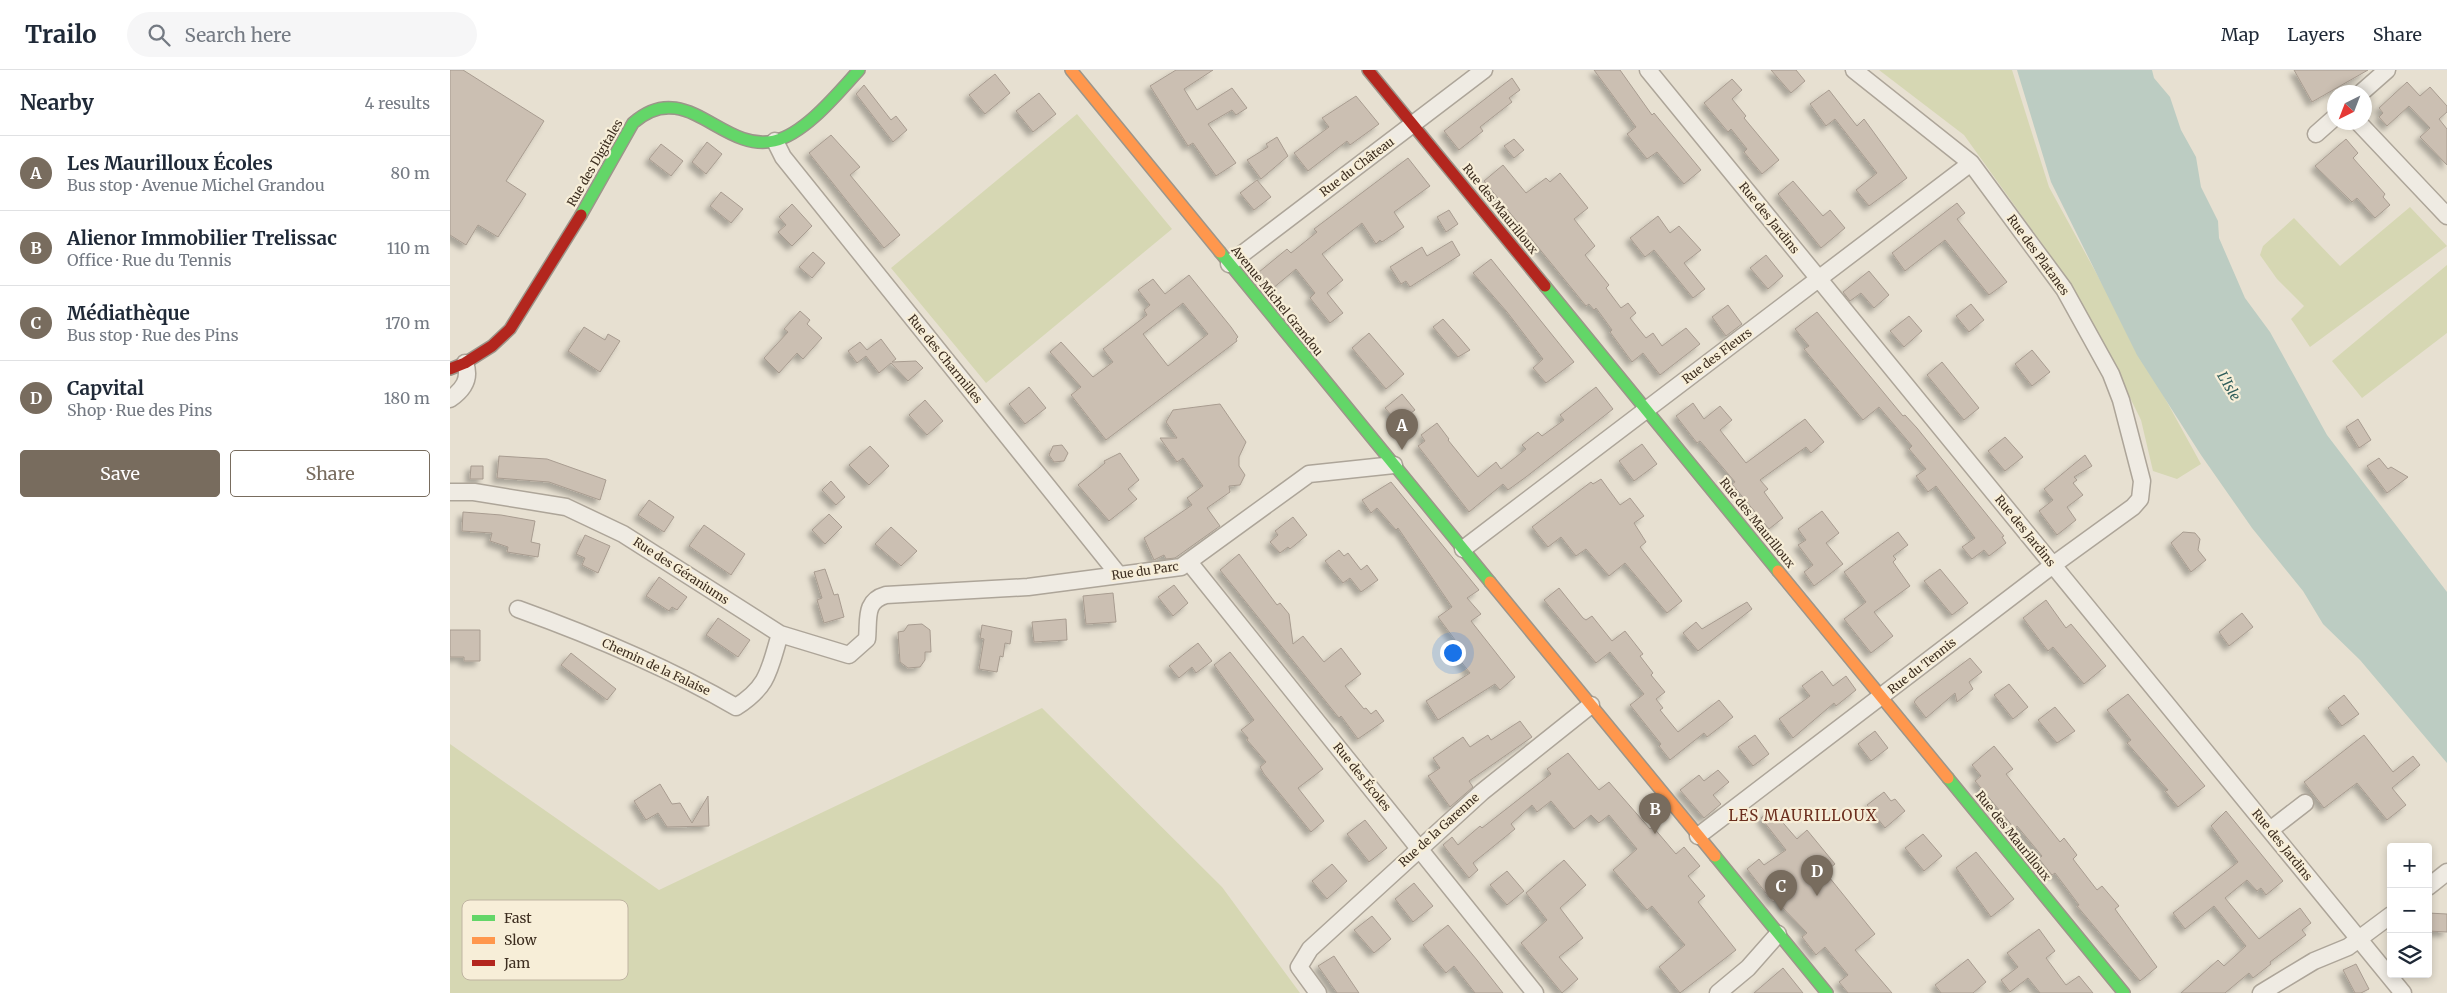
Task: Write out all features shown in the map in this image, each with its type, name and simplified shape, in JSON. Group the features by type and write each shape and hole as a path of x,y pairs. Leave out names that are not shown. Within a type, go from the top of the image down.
{"street":[{"path":"775,141 792,133 807,121 859,70"},
{"name":"Avenue Michel Grandou","path":"1071,70 1826,993"},
{"name":"Rue des Maurilloux","path":"1368,70 2124,993"},
{"name":"Rue du Château","path":"1229,264 1484,70"},
{"name":"Rue des Jardins","path":"1648,70 2403,993"},
{"name":"Rue des Platanes","path":"1854,70 1971,163 2064,289 2111,374 2127,417 2141,475 2141,492"},
{"path":"2370,85 2387,70"},
{"name":"Rue des Digitales","path":"458,366 498,340 510,329 524,310 633,123 645,112 656,107 669,106 743,138 760,142 775,141"},
{"path":"2316,134 2327,124"},
{"path":"2366,130 2447,216"},
{"name":"Rue des Charmilles","path":"775,141 789,165 1118,574"},
{"name":"Rue des Fleurs","path":"1463,550 1971,163"},
{"path":"450,398 459,393 466,381 468,372 458,366"},
{"name":"Rue du Parc","path":"870,604 876,598 886,594 1028,587 1181,567 1309,474 1394,465"},
{"name":"Rue des Géraniums","path":"450,492 474,492 566,507 623,534 780,634 849,655 867,639 870,604"},
{"name":"Rue du Tennis","path":"1698,836 2053,565 2133,507 2141,492"},
{"name":"Rue des Écoles","path":"1189,562 1535,993"},
{"name":"Chemin de la Falaise","path":"518,609 583,632 695,683 736,707 755,695 769,672 780,634"},
{"name":"Rue de la Garenne","path":"1318,993 1299,967 1310,949 1482,792 1590,705"},
{"path":"2270,830 2305,803"},
{"path":"2432,884 2447,872"},
{"path":"2261,993 2314,961 2348,947 2387,918"},
{"path":"1718,993 1748,968 1778,934"}],"green space":[{"path":"1879,70 2012,70 2049,187 2201,464 2177,479 2153,471 2141,420 2105,347 2068,280 1964,135"},
{"path":"1077,114 1172,229 986,383 891,268"},
{"path":"2410,207 2447,246 2310,347 2291,319 2304,306 2277,279 2260,255 2263,246 2294,218 2340,266"},
{"path":"2447,265 2447,333 2362,398 2332,361"},
{"path":"1042,708 1222,887 1300,993 450,993 450,744 659,890"}],"water":[{"name":"L'Isle","path":"2017,70 2152,70 2154,78 2170,97 2181,130 2196,157 2201,187 2218,221 2219,238 2245,298 2270,332 2327,435 2447,592 2447,763 2360,660 2323,624 2303,591 2252,528 2201,455 2137,355 2051,182"}],"building":[{"path":"450,70 463,70 544,121 506,181 526,194 498,237 478,225 466,245 450,235"},
{"path":"1176,70 1213,70 1184,89 1197,110 1232,88 1247,108 1236,115 1232,110 1208,124 1236,163 1216,176 1193,143 1188,146 1150,86"},
{"path":"1594,70 1620,70 1652,115 1654,113 1701,170 1684,184 1657,152 1647,159 1627,134 1636,127"},
{"path":"1771,70 1796,70 1805,81 1791,93"},
{"path":"2294,70 2368,70 2342,85 2327,85 2327,93 2312,102"},
{"path":"995,74 1010,93 985,114 969,95"},
{"path":"1512,78 1520,90 1509,98 1512,102 1480,127 1483,131 1459,150 1444,131"},
{"path":"1732,79 1742,90 1732,99 1746,116 1744,118 1779,160 1762,174 1744,152 1747,149 1731,129 1728,132 1704,103"},
{"path":"2407,82 2420,96 2430,87 2447,106 2447,112 2439,119 2447,129 2447,165 2420,137 2430,128 2409,106 2387,126 2379,117 2383,113 2379,108"},
{"path":"864,85 891,120 896,116 907,130 893,142 856,94"},
{"path":"1829,90 1857,126 1864,119 1907,178 1869,206 1856,190 1877,173 1835,119 1826,126 1810,104"},
{"path":"1039,93 1056,114 1033,132 1016,111"},
{"path":"1356,96 1379,124 1350,145 1347,141 1308,171 1294,153 1329,127 1322,118"},
{"path":"831,135 860,167 850,175 900,235 884,248 809,153"},
{"path":"1277,137 1288,156 1261,179 1247,160 1268,147 1266,144"},
{"path":"1514,139 1524,150 1514,158 1504,146"},
{"path":"2346,139 2358,153 2353,158 2385,194 2383,197 2390,205 2375,218 2357,198 2352,202 2315,166"},
{"path":"707,142 722,154 706,174 692,162"},
{"path":"661,144 683,161 671,176 649,159"},
{"path":"1408,158 1430,186 1394,212 1404,227 1376,244 1362,223 1322,254 1343,280 1327,293 1343,313 1330,323 1310,298 1315,293 1296,269 1272,289 1259,272 1287,249 1291,253 1317,232 1314,229"},
{"path":"1503,165 1526,193 1546,178 1550,182 1560,173 1588,208 1574,219 1595,246 1585,255 1609,285 1606,288 1621,308 1628,303 1636,313 1630,318 1646,338 1653,333 1662,346 1686,328 1700,344 1660,375 1643,353 1632,362 1610,332 1612,330 1596,308 1594,310 1589,304 1586,306 1484,181"},
{"path":"1257,180 1271,197 1254,210 1240,193"},
{"path":"1793,181 1823,216 1830,210 1845,228 1821,248 1778,194"},
{"path":"721,192 743,209 731,223 710,206"},
{"path":"1957,203 1965,213 1957,219 2007,282 1989,295 1945,240 1905,271 1892,253"},
{"path":"792,204 812,226 792,246 778,232 786,225 779,217"},
{"path":"1449,210 1458,224 1446,232 1437,217"},
{"path":"1658,216 1670,233 1679,226 1701,250 1684,263 1705,289 1693,298 1654,250 1645,257 1630,238"},
{"path":"1452,241 1460,255 1410,287 1406,281 1401,284 1390,267 1422,247 1427,256"},
{"path":"813,252 825,263 812,278 799,267"},
{"path":"1766,255 1783,276 1768,289 1750,268"},
{"path":"1491,259 1574,362 1546,383 1533,368 1543,359 1507,312 1473,273"},
{"path":"1869,271 1889,295 1874,308 1861,293 1850,301 1843,292"},
{"path":"1189,275 1231,327 1238,337 1237,341 1106,440 1071,395 1081,387 1050,352 1061,342 1093,377 1113,362 1103,349 1147,315 1144,310 1150,305 1138,290 1153,279 1165,294","holes":["1183,303 1208,334 1168,366 1143,334"]},
{"path":"1971,304 1984,320 1969,332 1956,316"},
{"path":"1728,305 1742,324 1726,336 1712,317"},
{"path":"800,311 810,320 807,324 822,338 803,359 797,353 779,373 764,358 788,332 784,329"},
{"path":"1817,312 1903,416 1905,415 1917,428 2004,536 2002,537 2006,543 1989,556 1984,550 1972,559 1962,547 1975,538 1936,486 1928,492 1916,476 1926,469 1909,449 1912,446 1879,407 1863,420 1804,349 1809,346 1795,329"},
{"path":"1909,316 1922,331 1904,347 1890,331"},
{"path":"1443,319 1470,350 1458,357 1433,327"},
{"path":"584,327 605,340 608,334 620,341 600,372 568,351"},
{"path":"1369,333 1404,374 1386,389 1352,348"},
{"path":"881,339 896,359 892,362 916,361 923,368 908,381 891,363 879,373 866,356 857,363 848,351 860,342 867,350"},
{"path":"2032,350 2050,372 2032,386 2015,364"},
{"path":"1942,362 1979,408 1964,420 1927,375"},
{"path":"1029,387 1046,408 1025,424 1009,404"},
{"path":"1596,387 1613,409 1508,490 1503,484 1469,512 1418,446 1425,441 1421,435 1437,423 1448,440 1478,477 1496,462 1501,469 1526,449 1522,445 1538,432 1542,436 1564,420 1560,415"},
{"path":"1402,394 1415,410 1398,423 1385,408"},
{"path":"925,400 943,421 927,435 909,415"},
{"path":"1693,403 1704,419 1720,406 1732,420 1720,430 1746,463 1805,419 1824,442 1811,453 1806,447 1760,480 1768,489 1764,492 1783,518 1769,529 1732,484 1735,482 1700,441 1697,443 1676,416"},
{"path":"1220,404 1246,442 1239,457 1239,466 1245,475 1240,485 1229,486 1230,492 1207,508 1220,526 1175,558 1166,559 1164,555 1154,560 1144,538 1192,505 1187,498 1203,486 1183,458 1177,462 1160,438 1177,438 1166,422 1173,410"},
{"path":"2358,419 2371,440 2359,448 2346,427"},
{"path":"2005,437 2023,457 2005,471 1988,451"},
{"path":"1642,444 1657,464 1634,481 1619,461"},
{"path":"1062,445 1068,453 1064,461 1054,462 1049,455 1053,446"},
{"path":"870,446 889,466 869,485 849,465"},
{"path":"1120,453 1139,480 1128,489 1137,499 1109,521 1078,485 1105,463 1104,461"},
{"path":"2085,455 2092,466 2074,477 2077,480 2073,483 2083,495 2067,507 2076,520 2057,535 2039,511 2053,500 2044,489"},
{"path":"499,456 547,459 606,480 600,500 549,482 497,478"},
{"path":"2379,458 2388,469 2391,467 2408,477 2387,493 2367,466"},
{"path":"471,466 483,466 483,479 470,479"},
{"path":"1601,479 1620,505 1630,498 1644,516 1634,523 1646,542 1640,547 1682,601 1667,613 1625,563 1609,576 1586,549 1576,556 1561,537 1548,547 1532,527 1591,482 1593,484"},
{"path":"831,481 845,497 836,505 822,490"},
{"path":"1391,482 1479,590 1467,598 1481,614 1471,621 1515,677 1500,690 1495,684 1438,720 1426,701 1470,673 1451,649 1458,644 1438,617 1452,607 1398,528 1396,530 1377,508 1371,513 1362,500"},
{"path":"649,500 674,517 664,532 638,515"},
{"path":"1822,511 1839,533 1826,543 1843,564 1814,586 1804,572 1813,565 1798,545 1806,540 1798,529"},
{"path":"463,512 501,515 535,521 531,542 540,544 538,557 507,552 508,547 490,541 492,533 462,531"},
{"path":"829,514 842,527 825,544 812,530"},
{"path":"1293,517 1307,535 1290,549 1288,547 1280,553 1270,542 1278,535 1275,531"},
{"path":"704,525 745,554 731,575 689,546"},
{"path":"891,527 917,551 901,566 875,544"},
{"path":"1898,532 1908,545 1893,556 1896,559 1893,562 1910,586 1874,612 1893,636 1871,653 1844,619 1866,602 1844,572"},
{"path":"2183,532 2195,533 2200,539 2198,550 2206,560 2191,572 2171,543"},
{"path":"585,535 610,546 598,573 582,565 585,558 576,554"},
{"path":"1339,550 1344,556 1348,553 1361,570 1367,565 1378,580 1361,592 1350,578 1343,583 1325,561"},
{"path":"1239,554 1277,605 1280,603 1289,614 1293,644 1303,636 1324,662 1341,648 1361,674 1345,686 1364,709 1366,708 1371,714 1376,710 1384,721 1358,739 1341,716 1339,718 1220,570"},
{"path":"825,569 834,595 838,594 844,617 824,623 817,600 822,598 814,572"},
{"path":"1940,569 1968,603 1952,615 1924,581"},
{"path":"659,577 687,597 677,610 672,607 669,611 646,596"},
{"path":"1174,585 1188,603 1173,616 1158,597"},
{"path":"1559,588 1583,618 1586,620 1592,616 1612,641 1625,631 1643,654 1640,656 1653,673 1651,675 1665,692 1656,699 1663,708 1660,710 1678,732 1719,700 1733,717 1707,737 1704,733 1670,760 1659,746 1661,744 1630,705 1644,694 1610,652 1596,663 1544,600"},
{"path":"1113,593 1116,622 1086,624 1083,596"},
{"path":"2046,600 2066,628 2071,624 2106,666 2084,684 2053,647 2048,651 2023,618"},
{"path":"1747,602 1752,609 1698,651 1683,633 1696,622 1702,629"},
{"path":"2242,613 2253,627 2229,646 2219,632"},
{"path":"718,618 750,640 738,657 706,635"},
{"path":"1066,619 1067,640 1034,642 1032,622"},
{"path":"922,624 930,630 931,652 925,652 925,660 920,667 908,668 900,662 898,632 904,631 908,625"},
{"path":"982,625 1012,631 1010,644 1005,643 1003,657 1000,656 997,672 979,669 984,639 980,638"},
{"path":"450,630 480,630 480,661 464,661 464,657 450,657"},
{"path":"1198,643 1212,661 1196,673 1192,667 1179,678 1169,666"},
{"path":"1230,652 1323,769 1298,788 1324,821 1311,832 1264,774 1260,767 1266,762 1241,730 1254,720 1214,665"},
{"path":"571,653 616,689 607,700 561,665"},
{"path":"1970,658 1982,672 1969,682 1973,689 1957,702 1955,693 1926,718 1914,702"},
{"path":"1822,671 1833,686 1846,676 1856,690 1836,706 1834,703 1793,738 1779,719 1810,696 1802,686"},
{"path":"2009,684 2028,707 2013,719 1994,695"},
{"path":"2128,694 2205,786 2178,807 2165,791 2168,790 2127,743 2131,740 2107,710"},
{"path":"2344,695 2359,714 2342,726 2328,708"},
{"path":"2055,707 2075,731 2057,743 2038,720"},
{"path":"1520,721 1532,737 1469,781 1473,787 1450,807 1428,776 1440,768 1433,758 1463,737 1470,747 1488,735 1491,740"},
{"path":"1875,731 1888,748 1871,761 1858,744"},
{"path":"1755,735 1769,754 1753,766 1738,747"},
{"path":"2364,735 2393,772 2413,756 2420,765 2392,788 2406,805 2387,820 2357,783 2324,808 2304,782"},
{"path":"1994,746 2013,769 2006,774 2060,842 2064,838 2077,855 2073,859 2097,890 2102,886 2119,906 2115,909 2157,967 2140,981 2077,906 2079,905 2055,873 2052,875 2039,859 2042,856 2017,826 2015,829 1975,781 1981,776 1972,765"},
{"path":"1568,753 1599,790 1609,782 1650,829 1653,827 1676,854 1684,847 1700,866 1688,876 1705,896 1698,902 1736,950 1680,993 1659,967 1685,945 1652,906 1647,910 1613,870 1637,849 1609,815 1599,823 1591,815 1574,829 1551,801 1537,812 1532,805 1511,824 1515,829 1473,863 1478,870 1469,878 1443,845 1452,837 1458,845 1480,826 1482,828 1551,774 1547,769"},
{"path":"1718,770 1729,782 1713,795 1721,804 1704,818 1680,790 1699,775 1704,781"},
{"path":"660,784 672,804 680,803 692,823 708,796 709,826 667,827 658,813 646,820 634,801"},
{"path":"1884,792 1891,801 1895,799 1905,811 1885,828 1867,805"},
{"path":"1771,809 1797,839 1807,830 1835,864 1825,872 1875,934 1855,950 1892,993 1848,993 1839,982 1848,975 1825,947 1816,955 1802,937 1807,933 1775,900 1773,902 1747,869 1759,859 1764,865 1786,850 1761,818"},
{"path":"2226,811 2283,881 2266,895 2261,888 2257,891 2247,880 2225,898 2259,939 2300,908 2311,923 2302,930 2306,935 2270,962 2271,964 2253,978 2249,973 2225,993 2181,993 2218,960 2224,966 2246,946 2214,906 2185,929 2173,913 2238,862 2211,826"},
{"path":"1365,820 1387,848 1369,862 1347,834"},
{"path":"1923,834 1942,856 1924,871 1905,848"},
{"path":"1976,852 2014,899 1991,917 1956,868"},
{"path":"1564,860 1586,885 1560,908 1583,938 1559,957 1578,979 1562,993 1521,943 1547,920 1526,893"},
{"path":"1332,864 1347,881 1327,899 1312,881"},
{"path":"1507,871 1524,891 1507,905 1490,885"},
{"path":"1414,883 1433,906 1413,922 1395,899"},
{"path":"2432,913 2447,914 2447,932 2432,931"},
{"path":"1372,916 1391,939 1374,953 1354,930"},
{"path":"1448,925 1503,993 1475,993 1454,966 1446,973 1423,945"},
{"path":"2039,929 2055,951 2046,958 2066,985 2079,976 2093,993 2040,993 2028,978 2010,992 2001,980 2018,967 2007,953"},
{"path":"1334,956 1359,993 1337,993 1318,966"},
{"path":"1968,959 1986,982 1973,993 1941,993 1935,985"},
{"path":"2356,964 2369,989 2361,993 2355,993 2343,970"},
{"path":"1783,968 1803,993 1754,993"}],"traffic: fast":[{"path":"581,215 633,123 652,111 670,108 687,111 737,137 755,142 774,141 786,137 809,122 859,70"},
{"path":"1220,252 1490,582"},
{"path":"1545,286 1778,571"},
{"path":"1948,778 2124,993"},
{"path":"1715,856 1827,993"}],"traffic: slow":[{"path":"1071,70 1220,252"},
{"path":"1778,571 1948,778"},
{"path":"1490,582 1715,856"}],"traffic: jam":[{"path":"1368,70 1545,286"},
{"path":"450,369 465,363 492,346 510,329 581,215"}],"place":[{"name":"Les Maurilloux Écoles","path":"1402,450"},
{"name":"Alienor Immobilier Trelissac","path":"1655,834"},
{"name":"Capvital","path":"1817,896"},
{"name":"Médiathèque","path":"1781,911"}],"district":[{"name":"LES MAURILLOUX","path":"1803,816"}]}
